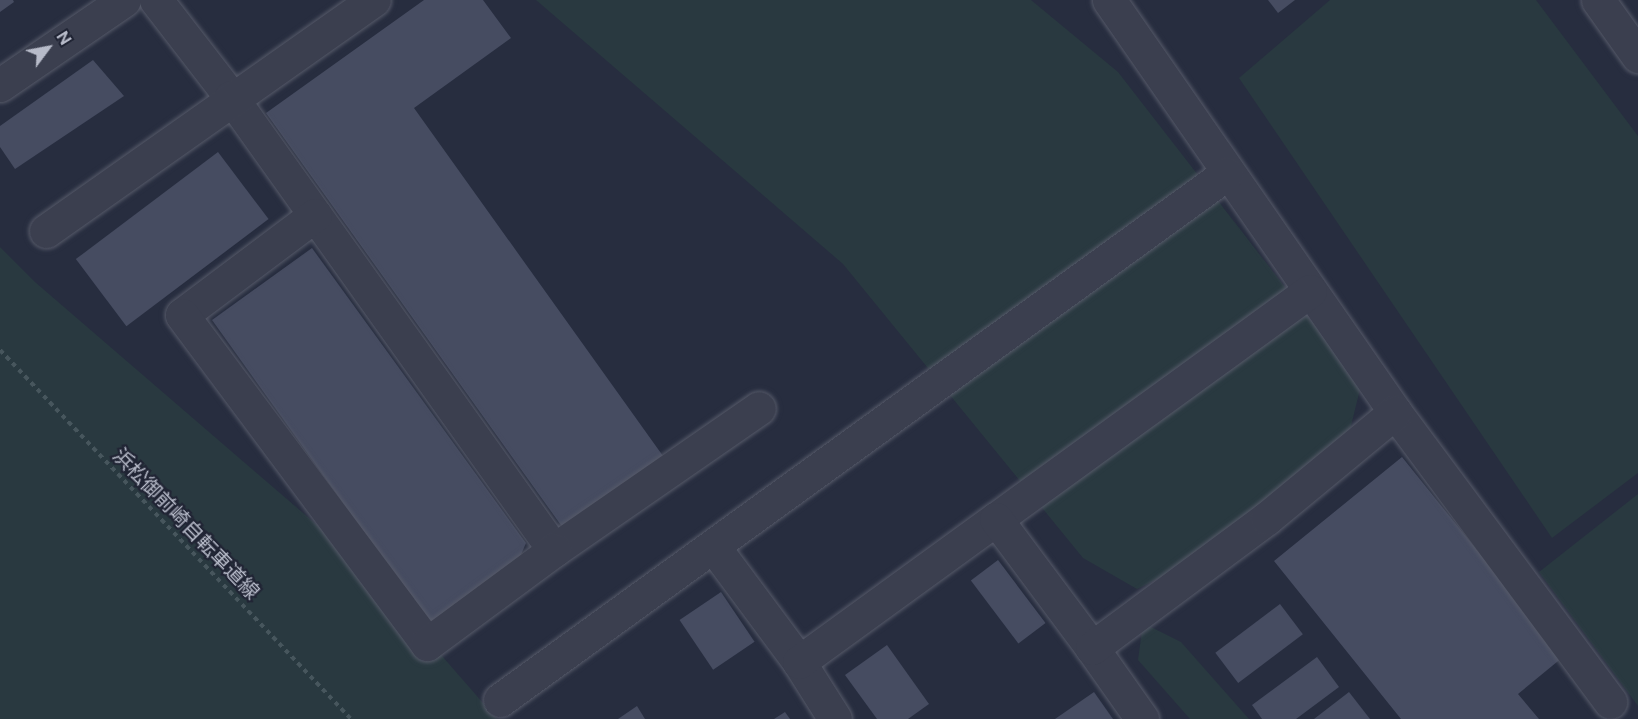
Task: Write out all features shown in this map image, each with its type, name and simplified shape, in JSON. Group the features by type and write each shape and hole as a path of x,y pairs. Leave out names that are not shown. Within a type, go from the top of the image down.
{"street":[{"path":"0,85 124,0"},
{"path":"156,0 231,98 554,550"},
{"path":"46,231 231,98 374,0"},
{"path":"1109,0 1226,174 1395,412 1610,702"},
{"path":"1598,0 1638,56"},
{"path":"501,700 1226,174"},
{"path":"315,215 182,315 427,644 554,550 759,408"},
{"path":"799,662 1310,291"},
{"path":"1092,648 1267,518 1395,412"},
{"path":"996,519 1142,719"},
{"path":"713,546 799,662 835,719"}],"path":[{"name":"浜松御前崎自転車道線","path":"0,350 351,719"}],"shaded area":[{"path":"536,0 1031,0 1118,72 1361,385 1349,434 1236,541 1137,589 1083,558 843,264"},
{"path":"1330,0 1536,0 1638,136 1638,473 1552,538 1239,78"},
{"path":"0,247 35,282 360,562 497,719 0,719"},
{"path":"1638,494 1638,706 1539,572"},
{"path":"1143,623 1181,642 1249,719 1190,719 1138,660"}],"building":[{"path":"0,0 13,0 14,2 0,12"},
{"path":"424,0 483,0 511,38 414,108 663,456 563,528 266,113"},
{"path":"1268,0 1295,0 1278,13"},
{"path":"93,60 124,96 15,169 0,147 0,126"},
{"path":"218,152 269,219 126,326 76,259"},
{"path":"312,248 526,543 520,557 429,623 212,320"},
{"path":"1402,457 1563,657 1518,694 1539,719 1401,719 1274,561"},
{"path":"998,560 1046,623 1018,644 971,580"},
{"path":"721,592 755,642 713,670 680,620"},
{"path":"1280,604 1303,634 1238,683 1215,653"},
{"path":"887,645 929,704 908,719 877,719 845,675"},
{"path":"1317,657 1339,687 1296,719 1262,719 1252,705"},
{"path":"1094,692 1113,719 1055,719"},
{"path":"1349,692 1370,719 1314,719"},
{"path":"637,706 645,719 618,719"},
{"path":"785,712 790,719 774,719"}]}
